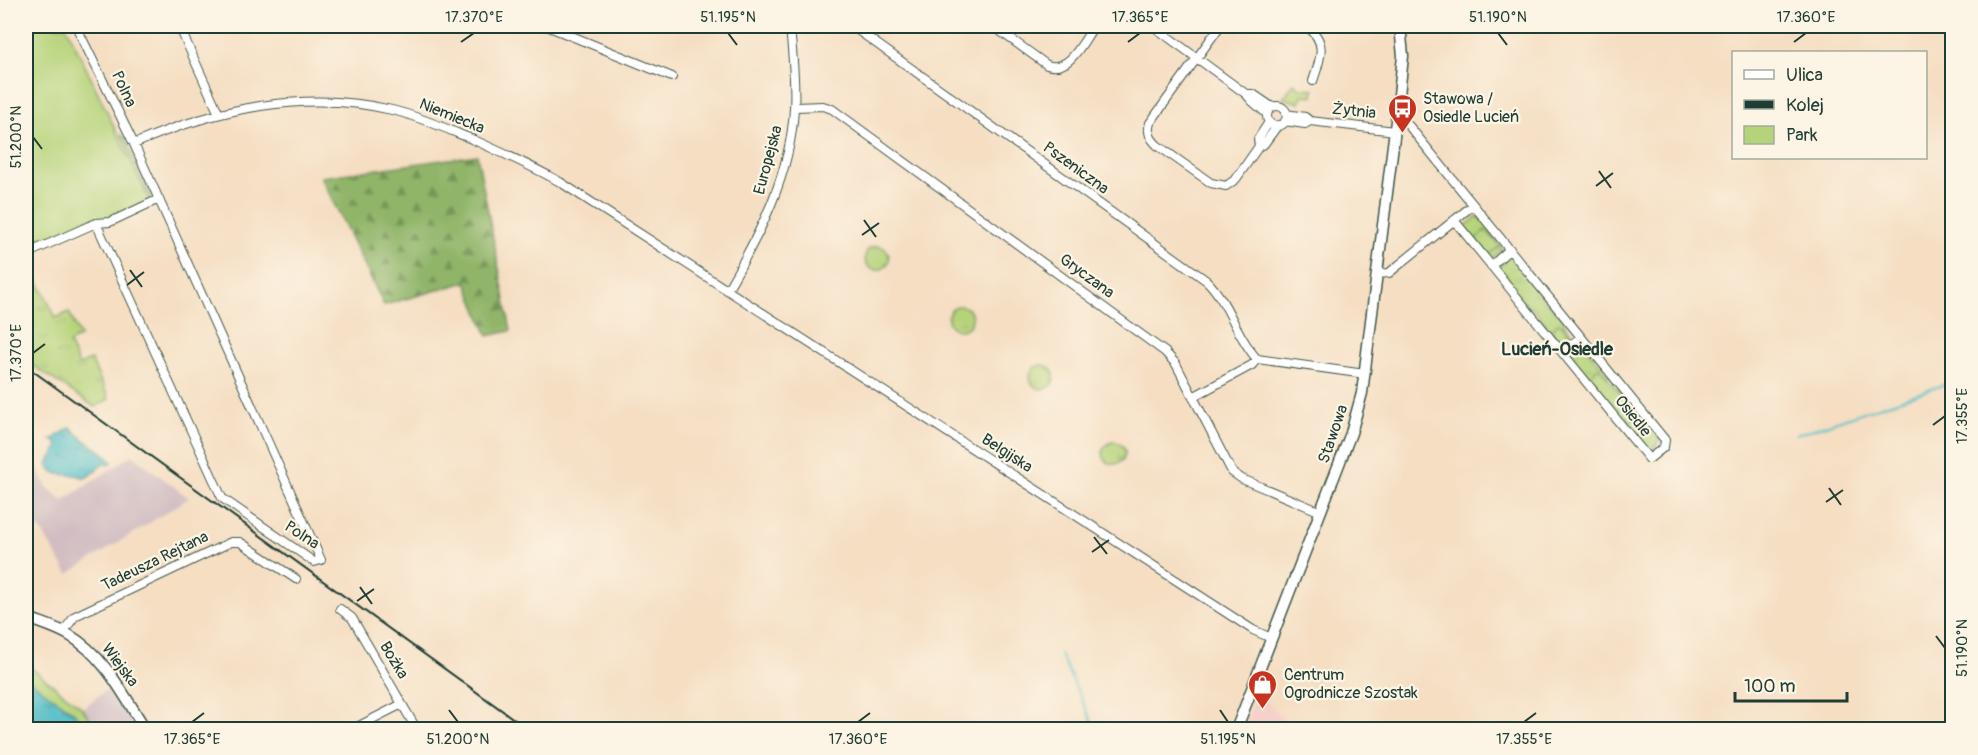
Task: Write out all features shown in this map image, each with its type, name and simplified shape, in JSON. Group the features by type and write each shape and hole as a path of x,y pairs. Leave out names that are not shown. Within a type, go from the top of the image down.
{"street":[{"name":"Polna","path":"76,26 134,144 321,560 314,562 222,498 96,223"},
{"path":"179,26 219,114"},
{"path":"547,26 672,77"},
{"name":"Europejska","path":"727,290 752,248 767,216 785,162 795,107 790,26"},
{"name":"Pszeniczna","path":"852,26 1207,281 1219,296 1247,347 1257,359"},
{"path":"993,26 1047,65 1059,67 1069,61 1094,26"},
{"name":"Żytnia","path":"1153,26 1246,94 1253,94 1276,117 1305,124 1310,121 1396,126"},
{"path":"1220,26 1150,123 1150,137 1157,145 1211,183 1221,187 1231,184 1236,179 1259,146 1258,139 1276,117"},
{"path":"1306,26 1317,35 1320,45 1319,64 1313,81"},
{"name":"Stawowa","path":"1236,729 1351,434 1365,374 1396,126 1403,56 1400,26"},
{"name":"Niemiecka","path":"134,144 183,124 219,114 292,103 327,103 381,108 421,118 534,167 727,290"},
{"name":"Gryczana","path":"795,107 823,106 832,109 1156,345 1171,357 1234,474 1321,512"},
{"name":"Osiedle","path":"1396,126 1406,123 1409,126 1665,440 1664,447 1649,459 1454,220"},
{"path":"26,254 96,223 110,222 159,200"},
{"path":"1377,274 1389,273 1473,205"},
{"path":"1491,266 1510,249"},
{"name":"Belgijska","path":"727,290 1253,630 1271,638"},
{"path":"1562,352 1581,337"},
{"path":"1192,397 1257,359 1365,374"},
{"name":"Tadeusza Rejtana","path":"63,632 75,616 231,542 240,542 296,579"},
{"name":"Bożka","path":"340,609 352,618 417,729"},
{"name":"Wiejska","path":"26,617 78,640 97,657 112,675 146,729"},
{"path":"351,729 402,704"}],"shaded area":[{"path":"26,445 47,487 63,501 132,455 189,498 68,574 40,529 26,522"},
{"path":"110,687 137,729 99,729 83,708"},
{"name":"Centrum Ogrodnicze Szostak","path":"1258,692 1293,729 1250,729 1245,726"}],"green space":[{"path":"26,26 66,26 149,200 108,218 97,218 46,241 39,239 26,211"},
{"path":"1294,83 1300,88 1314,89 1313,96 1302,95 1300,103 1283,98"},
{"path":"121,135 125,137 152,195 150,198"},
{"path":"477,155 511,331 488,336 466,282 384,305 321,177"},
{"path":"26,211 38,239 46,241 38,245 26,244"},
{"path":"1478,216 1492,230 1491,234 1503,249 1493,258 1489,258 1464,229"},
{"path":"1486,230 1500,246 1489,255 1475,239"},
{"path":"877,246 885,250 889,258 885,266 877,270 869,266 865,258 869,250"},
{"path":"1508,257 1512,257 1539,289 1539,293 1547,303 1551,304 1565,320 1564,324 1574,336 1561,345 1545,329 1546,325 1533,308 1529,308 1511,287 1512,283 1504,273 1500,273 1498,266"},
{"path":"37,279 56,318 69,312 80,337 69,343 79,365 91,360 109,399 95,407 26,361 26,284"},
{"path":"960,306 968,310 972,318 968,326 960,330 952,326 948,318 952,310"},
{"path":"1558,323 1570,334 1564,340 1558,340 1552,333"},
{"path":"1581,343 1609,374 1608,378 1616,389 1621,389 1643,416 1643,421 1651,431 1656,432 1660,441 1651,450 1647,451 1642,447 1642,443 1634,433 1630,433 1607,404 1607,400 1594,384 1589,383 1569,357 1569,351"},
{"path":"1042,365 1050,369 1054,377 1050,385 1042,389 1034,385 1030,377 1034,369"},
{"path":"1599,367 1638,415 1627,424 1588,377"},
{"path":"1114,442 1122,445 1125,453 1122,461 1114,464 1106,461 1103,453 1106,445"},
{"path":"26,664 81,707 98,729 87,729 73,712 26,678"}],"water":[{"path":"71,427 112,462 108,465 102,463 95,472 85,478 54,473 50,470 47,465 58,447 56,442 51,440"},
{"path":"26,678 73,712 87,729 28,729 26,726"}],"waterway":[{"path":"1796,435 1952,382"},
{"path":"1060,654 1096,730"}],"railway":[{"path":"26,366 529,730"}],"place":[{"name":"Stawowa / Osiedle Lucień","path":"1402,134"},
{"name":"Centrum Ogrodnicze Szostak","path":"1263,710"}],"district":[{"name":"Lucień-Osiedle","path":"1557,349"}]}
